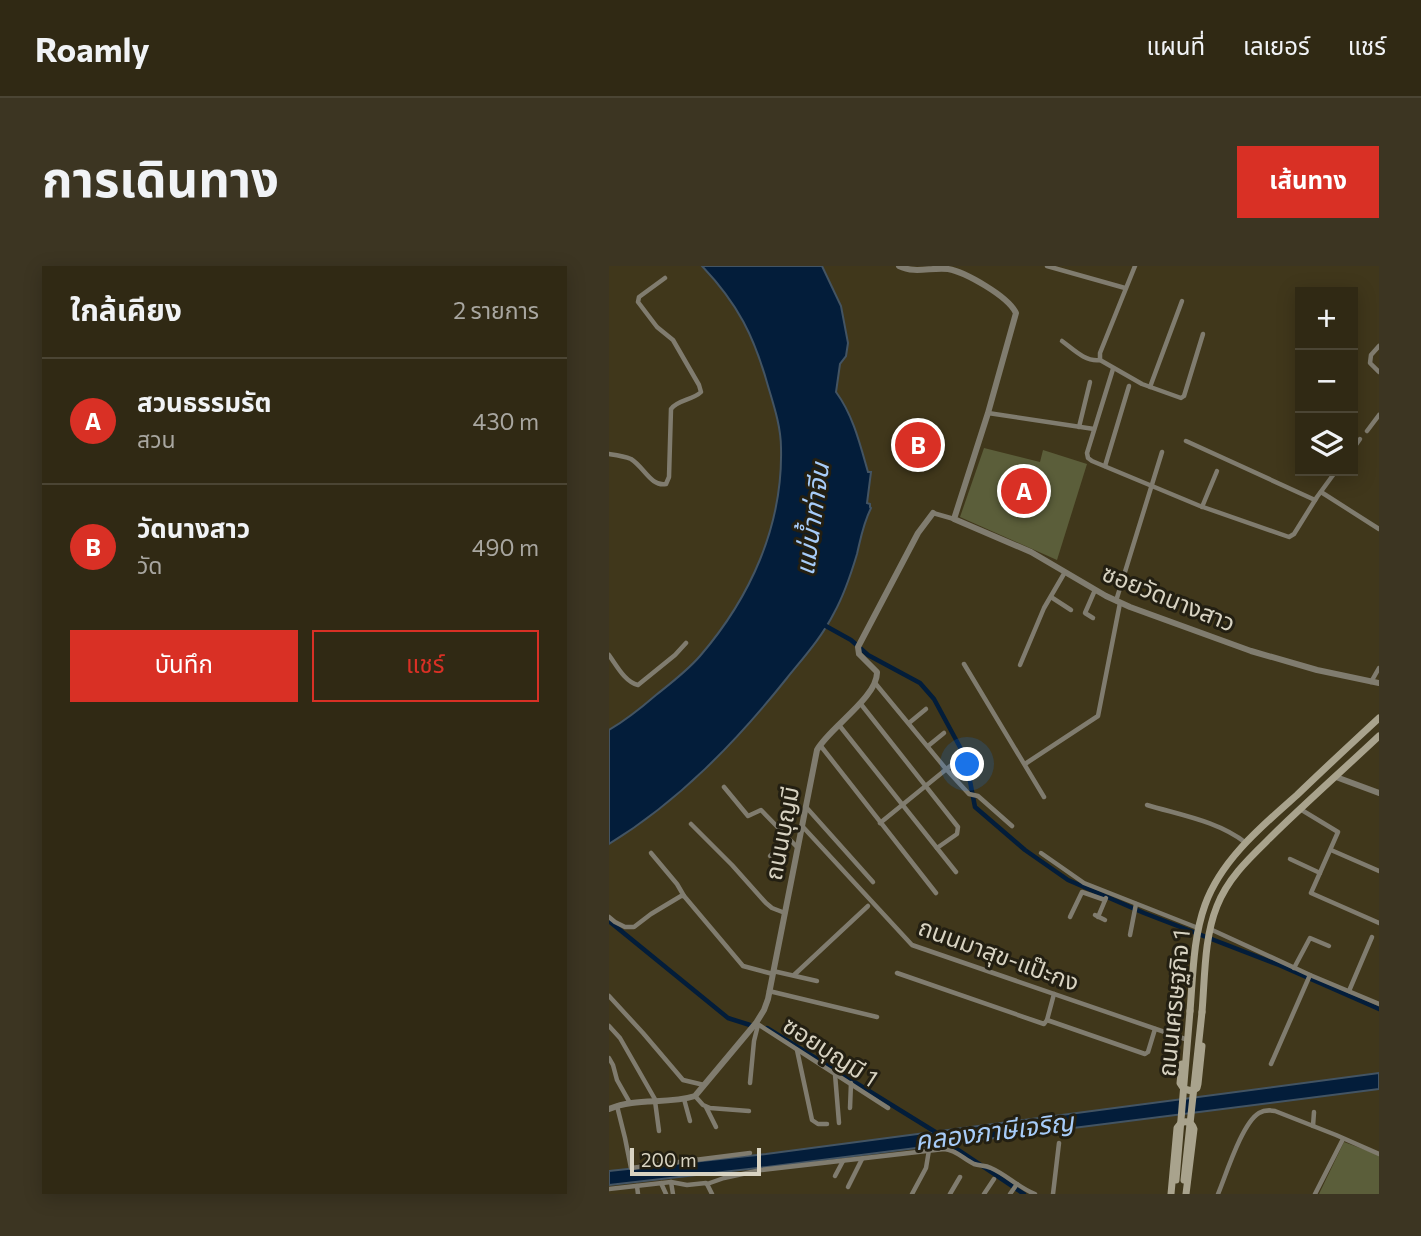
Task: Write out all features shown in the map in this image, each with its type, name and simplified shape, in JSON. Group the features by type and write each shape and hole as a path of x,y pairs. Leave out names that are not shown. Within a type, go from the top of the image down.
{"main road":[{"name":"ถนนเศรษฐกิจ 1","path":"1185,1194 1180,1180 1190,1011 1196,939 1205,905 1221,874 1258,830 1379,718"},
{"name":"ถนนเศรษฐกิจ 1","path":"1173,1194 1180,1180 1202,1012 1208,941 1216,908 1231,880 1248,859 1379,736"},
{"path":"1355,740 1364,750"},
{"path":"1196,939 1180,1083 1184,1089 1192,1091 1198,1084 1208,941"},
{"path":"1173,1194 1177,1128 1187,1121 1194,1129 1185,1194"}],"street":[{"path":"899,266 912,270 954,271 991,290 1012,306 1016,313 954,519 933,513 919,533 859,646 859,654 877,673 875,683 946,769 971,796 978,796 1012,826"},
{"path":"1047,266 1125,288"},
{"path":"1073,273 1075,266"},
{"path":"1100,360 1135,266"},
{"path":"609,454 628,458 642,468 655,483 666,484 669,477 671,410 674,405 696,397 701,392 678,346 657,327 638,302 639,297 665,278"},
{"path":"1150,387 1182,301"},
{"path":"1062,341 1087,359 1100,360 1150,387 1183,398 1203,334"},
{"path":"1379,346 1371,355 1370,363 1379,372"},
{"path":"1113,369 1087,453 1088,458 1202,507 1289,537 1294,534 1332,476"},
{"path":"1079,427 1090,382"},
{"path":"1105,466 1129,386"},
{"path":"988,413 1094,429"},
{"path":"1367,431 1379,415"},
{"path":"1186,441 1315,500"},
{"path":"1025,764 1098,716 1118,602 1162,452"},
{"path":"1202,507 1217,471"},
{"path":"1321,492 1379,529"},
{"name":"ซอยวัดนางสาว","path":"954,519 1031,552 1118,602 1251,650 1317,670 1379,684"},
{"path":"1020,665 1044,608 1065,572"},
{"path":"1093,618 1085,613 1095,590"},
{"path":"1050,597 1071,610"},
{"path":"609,656 627,679 638,685 685,643"},
{"path":"964,664 1044,797"},
{"path":"1371,682 1379,668"},
{"name":"ถนนบุญมี","path":"695,1096 757,1024 764,1010 816,755 820,745 860,704 875,683"},
{"path":"860,704 959,830 937,848"},
{"path":"909,723 926,709"},
{"path":"839,725 956,872"},
{"path":"927,746 944,733"},
{"path":"820,745 936,892"},
{"path":"880,822 965,754"},
{"path":"1336,777 1379,793"},
{"path":"724,788 748,816 761,810 798,848"},
{"path":"1147,805 1218,826 1247,843"},
{"path":"806,807 873,881"},
{"path":"1300,809 1337,830 1338,834 1311,893 1379,923"},
{"path":"691,824 758,896 772,908 785,913"},
{"name":"ถนนมาสุข-แป๊ะกง","path":"802,827 912,945 1185,1039"},
{"path":"770,856 788,838"},
{"path":"1331,850 1379,872"},
{"path":"651,853 743,966 817,981"},
{"path":"1041,853 1084,883 1198,929"},
{"path":"1290,859 1320,873"},
{"path":"1070,917 1082,892 1105,900"},
{"path":"1105,920 1097,916 1108,893"},
{"path":"609,917 625,927 634,927 684,896"},
{"path":"1130,935 1136,904"},
{"path":"794,975 868,906"},
{"path":"1210,929 1379,1003"},
{"path":"1349,991 1372,937"},
{"path":"1294,968 1310,938 1329,946"},
{"path":"897,973 1044,1024 1054,994"},
{"path":"1271,1064 1310,975"},
{"path":"769,991 877,1017"},
{"path":"609,996 683,1080 704,1084"},
{"path":"1047,1020 1145,1054 1148,1052 1154,1029"},
{"path":"750,1083 757,1024"},
{"name":"ซอยบุญมี 1","path":"757,1024 888,1108"},
{"path":"609,1026 620,1038 655,1101 659,1131"},
{"path":"797,1049 812,1120 818,1124 827,1124"},
{"path":"609,1058 630,1103"},
{"path":"835,1073 839,1124"},
{"path":"850,1108 851,1083"},
{"path":"609,1109 630,1103 695,1096 706,1107 716,1127"},
{"path":"684,1099 690,1121"},
{"path":"617,1106 631,1168 750,1153"},
{"path":"706,1107 749,1111"},
{"path":"1218,1194 1241,1137 1256,1115 1265,1111 1275,1111 1379,1154"},
{"path":"1313,1126 1314,1112"},
{"path":"1315,1194 1343,1139"},
{"path":"1053,1194 1059,1143"},
{"path":"609,1189 671,1182 679,1185 707,1184 761,1170 949,1149 974,1164 995,1170 1014,1189 1035,1194"},
{"path":"912,1194 926,1168 929,1150"},
{"path":"848,1187 862,1158"},
{"path":"835,1176 844,1161"},
{"path":"950,1194 960,1177"},
{"path":"984,1194 994,1179"},
{"path":"671,1182 673,1194"},
{"path":"661,1183 666,1194"},
{"path":"707,1184 712,1194"},
{"path":"637,1186 638,1194"}],"green space":[{"path":"984,448 1040,462 1043,450 1087,464 1057,560 960,517"},
{"path":"1344,1142 1379,1155 1379,1194 1319,1194"}],"water":[{"name":"แม่น้ำท่าจีน","path":"702,266 822,266 841,306 848,343 846,356 840,364 836,392 859,440 868,472 871,472 867,503 871,508 844,592 829,622 812,647 748,725 705,769 659,809 609,844 609,730 684,672 718,634 760,560 776,505 781,440 763,368 735,307"},
{"name":"คลองภาษีเจริญ","path":"1379,1073 1379,1089 609,1185 609,1171 766,1154"}],"waterway":[{"path":"824,625 851,640 868,655 920,683 934,699 961,749 975,807 1025,850 1068,880 1144,913 1279,965 1379,1009"},
{"path":"609,921 728,1018 750,1025"},
{"name":"คลองภาษีเจริญ","path":"767,1028 937,1133"},
{"name":"คลองภาษีเจริญ","path":"947,1141 1024,1194"}],"place":[{"name":"วัดนางสาว","path":"918,445"},
{"name":"สวนธรรมรัต","path":"1024,491"}]}
